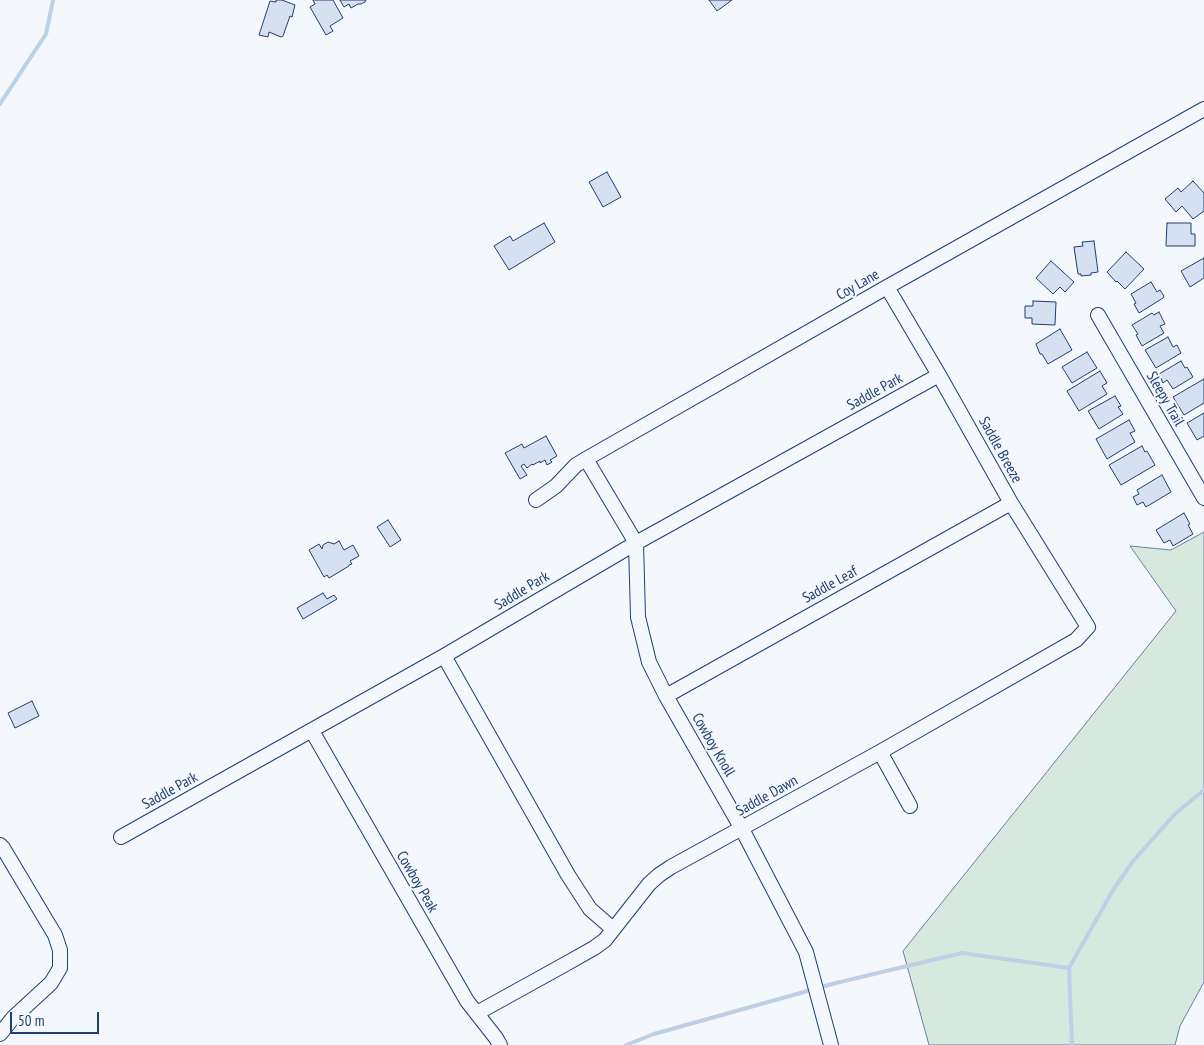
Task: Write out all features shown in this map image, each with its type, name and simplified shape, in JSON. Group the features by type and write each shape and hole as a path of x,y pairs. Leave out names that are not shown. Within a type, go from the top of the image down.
{"street":[{"name":"Coy Lane","path":"536,500 556,486 576,465 586,459 1204,109"},
{"name":"Saddle Breeze","path":"887,287 1011,503 1088,627"},
{"name":"Sleepy Trail","path":"1098,315 1204,498"},
{"name":"Saddle Park","path":"121,836 444,656 636,543 939,375"},
{"name":"Cowboy Knoll","path":"586,459 636,543 638,617 649,662 666,696 742,829 806,952 831,1045"},
{"name":"Saddle Leaf","path":"666,696 1011,503"},
{"name":"Saddle Dawn","path":"477,1013 605,940 649,884 659,875 1076,640 1088,627"},
{"path":"444,656 568,875 590,909 614,929"},
{"name":"Cowboy Peak","path":"312,731 467,1001 500,1045"},
{"path":"880,752 910,806"},
{"path":"0,845 55,935 60,950 60,968 51,983 13,1018 0,1035 3,1045"}],"shaded area":[{"path":"1204,532 1204,982 1180,1026 1175,1045 929,1045 903,951 1176,611 1130,546 1171,550"}],"building":[{"path":"276,0 282,0 295,5 292,17 290,16 283,36 281,37 269,32 268,37 259,35 270,1 276,2"},
{"path":"313,0 333,0 343,18 330,26 333,31 326,35 310,7 315,4"},
{"path":"340,0 366,0 351,8 349,4 344,7"},
{"path":"709,0 732,0 717,11"},
{"path":"607,172 621,197 603,207 589,182"},
{"path":"1193,181 1204,193 1204,211 1193,219 1182,206 1176,212 1165,199 1178,188 1181,192"},
{"path":"544,223 555,242 509,270 494,246 510,236 513,241"},
{"path":"1167,223 1191,223 1191,234 1195,234 1195,246 1166,246"},
{"path":"1094,241 1098,272 1081,276 1081,274 1078,274 1074,247 1083,246 1082,242"},
{"path":"1126,252 1144,269 1125,289 1107,272"},
{"path":"1204,258 1204,278 1190,287 1181,271"},
{"path":"1051,261 1074,282 1065,292 1060,287 1053,294 1036,278"},
{"path":"1151,282 1157,292 1160,290 1164,296 1139,313 1131,294"},
{"path":"1033,301 1056,302 1055,325 1032,324 1032,318 1025,318 1025,306 1033,306"},
{"path":"1159,312 1165,324 1160,326 1164,333 1142,346 1136,335 1138,334 1132,325 1152,313 1154,315"},
{"path":"1060,329 1072,350 1048,364 1042,354 1040,354 1036,344"},
{"path":"1168,337 1173,347 1177,345 1181,353 1156,368 1145,350"},
{"path":"1087,352 1097,368 1072,383 1062,367"},
{"path":"1181,361 1193,377 1173,389 1167,380 1163,383 1159,374"},
{"path":"1100,371 1107,383 1102,386 1107,394 1079,411 1067,391"},
{"path":"1204,379 1204,403 1184,415 1173,397"},
{"path":"1115,396 1121,406 1118,407 1123,414 1099,429 1088,411"},
{"path":"1204,413 1204,436 1197,440 1187,423"},
{"path":"1129,420 1135,431 1130,433 1135,442 1107,459 1096,439"},
{"path":"546,436 557,456 550,460 552,462 547,465 545,460 532,464 527,468 524,464 521,466 527,475 520,479 505,453 522,444 524,448"},
{"path":"1142,446 1155,465 1121,485 1109,465"},
{"path":"1162,475 1171,492 1146,507 1143,502 1137,505 1133,497 1139,494 1137,490"},
{"path":"1184,513 1193,534 1173,546 1170,540 1164,543 1156,530"},
{"path":"388,520 401,540 390,547 377,527"},
{"path":"339,541 344,550 353,545 359,556 350,561 352,564 329,578 327,575 324,577 309,550 319,544 322,549 323,545 328,542 334,544"},
{"path":"323,593 327,599 334,595 337,599 303,619 297,608"},
{"path":"32,701 39,716 15,728 8,713"}],"waterway":[{"path":"0,104 46,34 53,0"},
{"path":"1072,1045 1069,968 1113,890 1134,860 1175,814 1204,790"},
{"path":"626,1045 654,1034 836,983 962,953 1069,968"}]}
